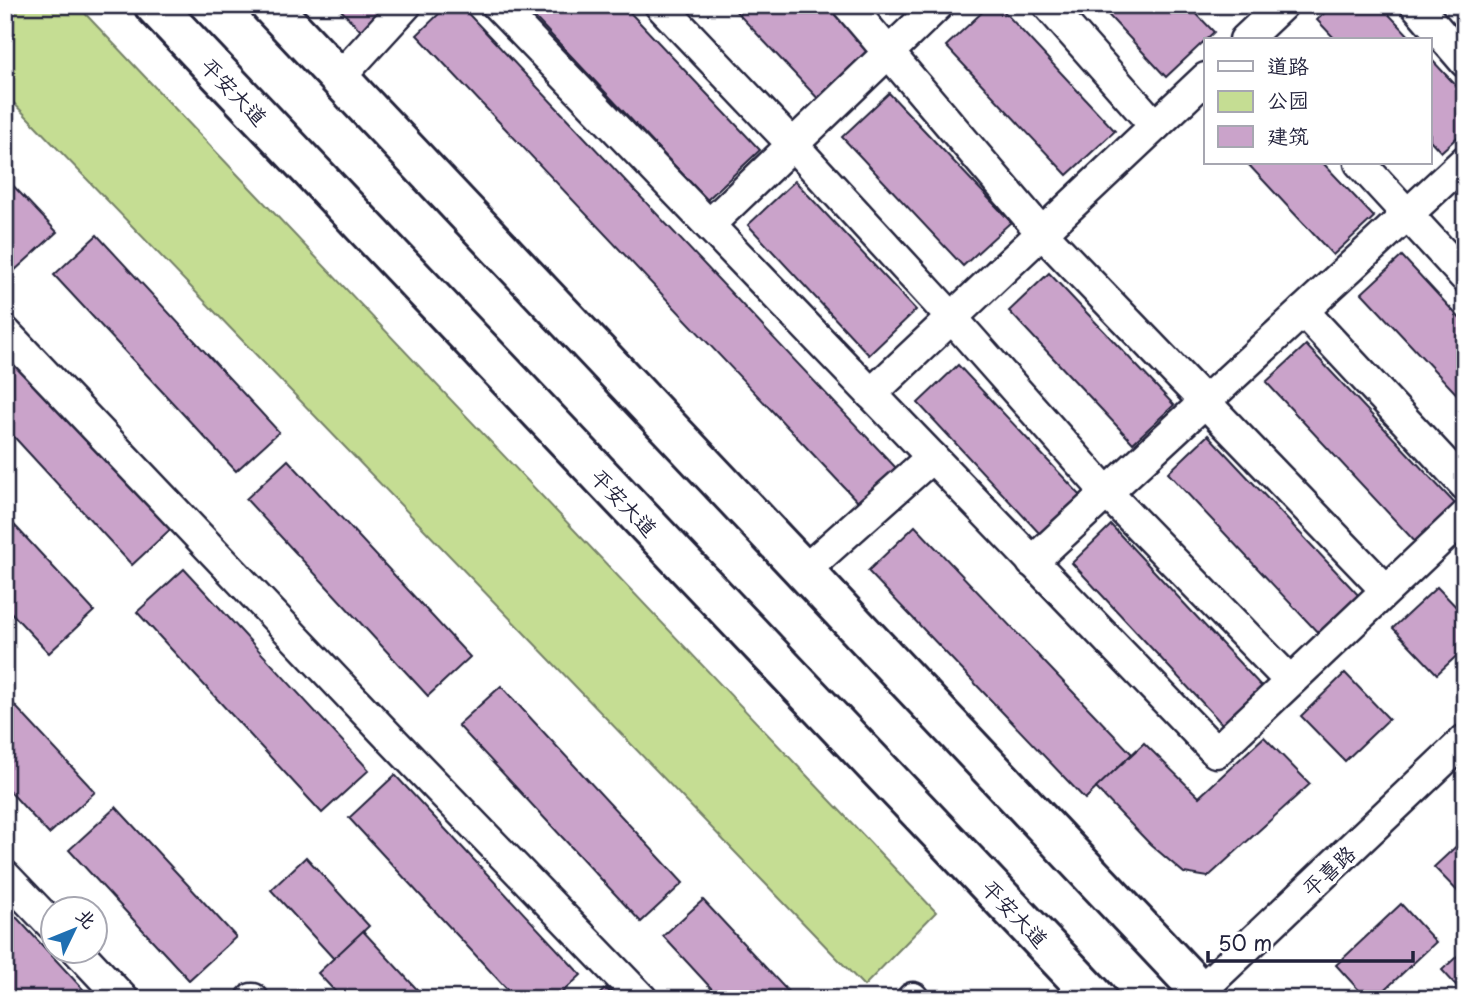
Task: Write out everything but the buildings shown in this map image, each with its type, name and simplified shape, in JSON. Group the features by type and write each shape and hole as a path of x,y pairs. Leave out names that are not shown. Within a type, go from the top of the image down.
{"main road":[{"name":"平安大道","path":"154,5 1097,999"},
{"path":"270,5 1200,996"}],"street":[{"path":"339,78 406,5"},
{"path":"497,5 1216,752 1465,516"},
{"path":"660,5 952,318 1107,493 1290,681"},
{"path":"848,5 1042,233 1386,590"},
{"path":"709,225 938,5"},
{"path":"1048,5 1155,126"},
{"path":"1249,38 1282,5"},
{"path":"1416,5 1465,62"},
{"path":"871,394 1204,80"},
{"path":"1032,562 1465,161"},
{"path":"1361,164 1465,277"},
{"path":"1303,311 1465,485"},
{"path":"5,332 399,748 642,999"},
{"path":"804,571 932,457"},
{"name":"平喜路","path":"1200,996 1465,740"},
{"path":"5,876 38,910"},
{"path":"91,965 123,999"}],"green space":[{"path":"5,5 77,5 936,912 864,986 5,94"}]}
